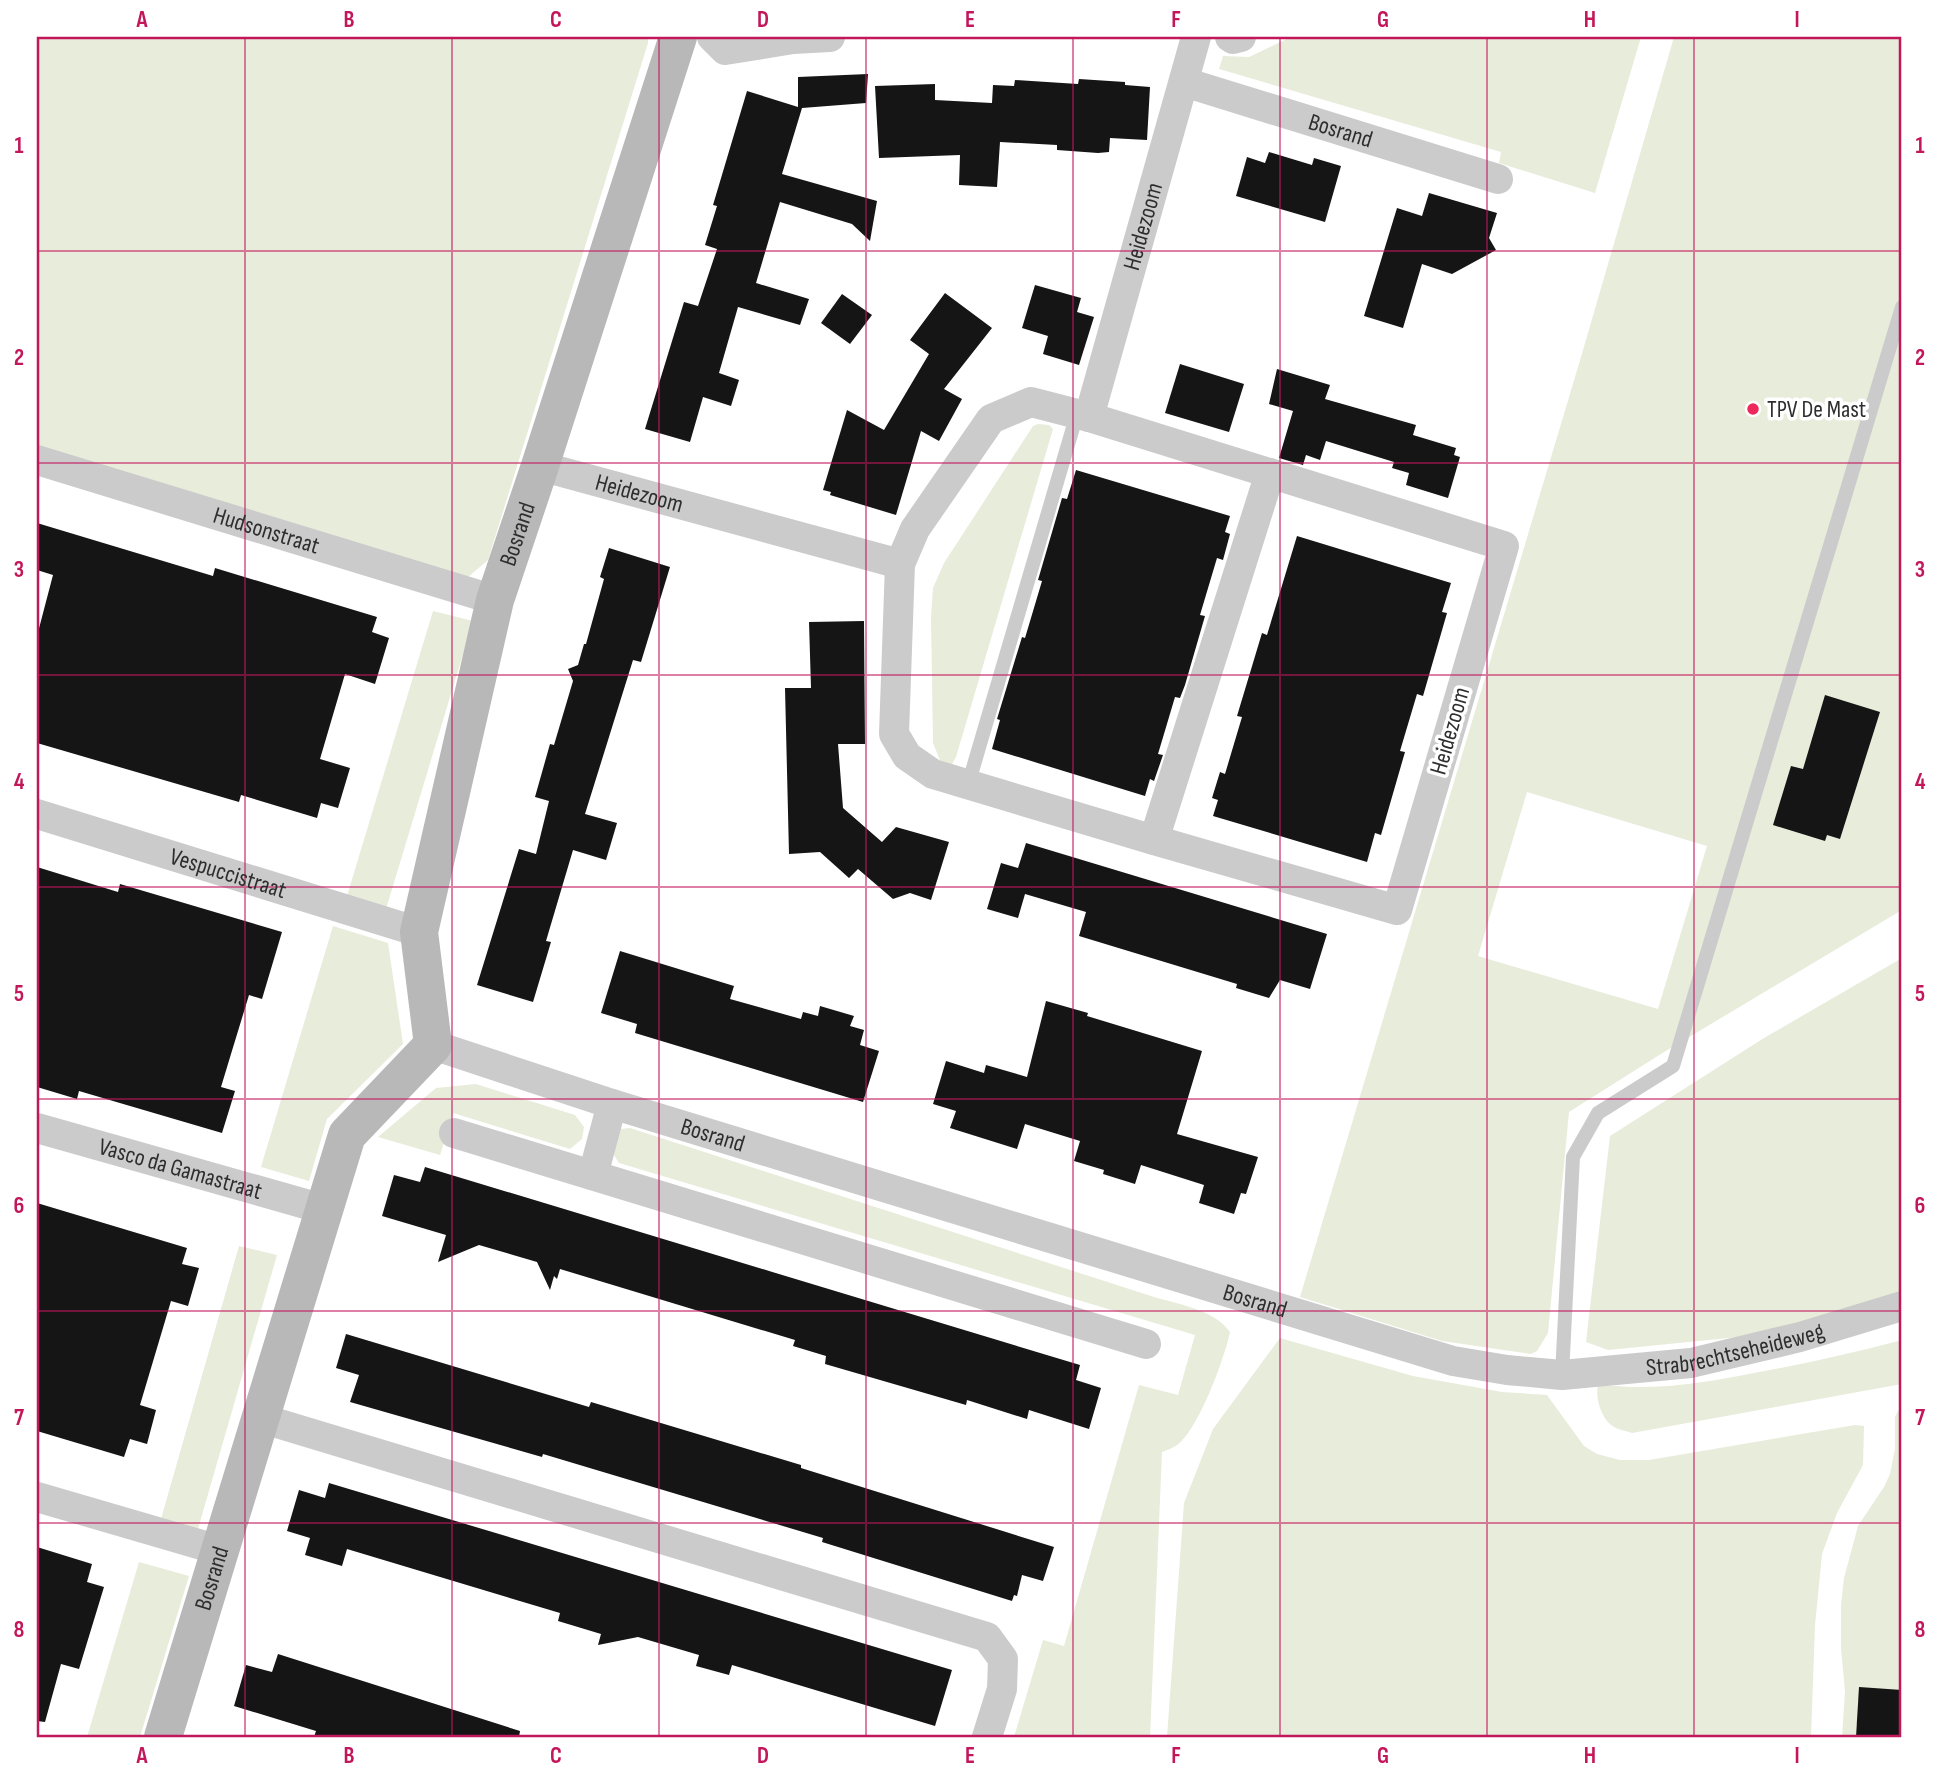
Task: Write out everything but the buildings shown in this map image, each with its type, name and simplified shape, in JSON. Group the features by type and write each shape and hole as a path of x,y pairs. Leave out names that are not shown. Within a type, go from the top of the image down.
{"street":[{"name":"Bosrand","path":"433,1045 419,932 495,600 678,37"},
{"path":"712,37 725,50 793,39 830,37"},
{"name":"Heidezoom","path":"1083,415 1196,37"},
{"path":"1230,37 1241,37"},
{"name":"Bosrand","path":"1184,82 1499,179"},
{"name":"Heidezoom","path":"1031,402 1083,415 1270,473 1504,546 1397,909 1154,841 968,785 933,774 907,756 894,734 900,564 915,529 991,419 1031,402"},
{"name":"Hudsonstraat","path":"37,460 495,600"},
{"name":"Heidezoom","path":"540,467 900,564"},
{"path":"1154,841 1270,473"},
{"name":"Vespuccistraat","path":"37,814 419,932"},
{"name":"Bosrand","path":"433,1045 612,1104 1453,1361 1562,1375"},
{"name":"Bosrand","path":"163,1737 347,1135 433,1045"},
{"path":"593,1175 612,1104"},
{"name":"Vasco da Gamastraat","path":"37,1128 323,1209"},
{"path":"454,1133 1146,1344"},
{"name":"Strabrechtseheideweg","path":"1562,1375 1691,1363 1800,1337 1902,1306"},
{"path":"260,1418 987,1637 1003,1659 1002,1689 987,1737"},
{"path":"37,1497 219,1550"}],"lane":[{"path":"1562,1375 1573,1157 1598,1113 1673,1066 1902,307"},
{"name":"Heidezoom","path":"968,785 1083,415"}],"green space":[{"path":"37,37 648,37 488,560 467,578 37,445"},
{"path":"1291,37 1641,37 1595,193 1499,163 1501,152 1219,69 1223,56 1249,57"},
{"name":"TPV De Mast","path":"1674,37 1902,37 1902,910 1569,1112 1548,1333 1537,1351 1531,1354 1442,1341 1300,1297","holes":["1527,792 1707,846 1658,1009 1478,956"]},
{"path":"1049,425 1053,429 956,757 950,768 941,763 933,743 933,588 944,563 1033,426"},
{"path":"433,611 473,621 386,909 347,896"},
{"path":"333,926 388,943 403,1044 327,1119 309,1181 261,1167"},
{"path":"1902,958 1902,1295 1749,1336 1608,1350 1586,1342 1610,1136 1764,1038"},
{"path":"476,1084 575,1115 584,1127 582,1139 570,1149 453,1113 440,1155 378,1137 436,1088"},
{"path":"630,1128 1194,1308 1223,1324 1230,1332 1217,1375 1202,1410 1185,1437 1177,1445 1162,1452 1150,1737 1014,1737 1043,1640 1064,1646 1139,1385 1178,1395 1195,1335 619,1163 610,1149 620,1129"},
{"path":"239,1246 277,1255 198,1529 161,1519"},
{"path":"1280,1338 1413,1376 1502,1392 1547,1395 1584,1446 1597,1454 1620,1460 1649,1460 1855,1425 1864,1426 1863,1465 1837,1513 1822,1554 1815,1625 1811,1737 1167,1737 1184,1503 1213,1429"},
{"path":"1902,1340 1902,1384 1632,1433 1609,1423 1598,1402 1598,1384 1657,1387 1696,1383 1810,1362"},
{"path":"1902,1410 1902,1737 1842,1737 1845,1692 1841,1605 1844,1578 1858,1526 1890,1474 1895,1449 1895,1417 1898,1411"},
{"path":"139,1562 189,1576 140,1737 87,1737"}],"place":[{"name":"TPV De Mast","path":"1753,409"}]}
